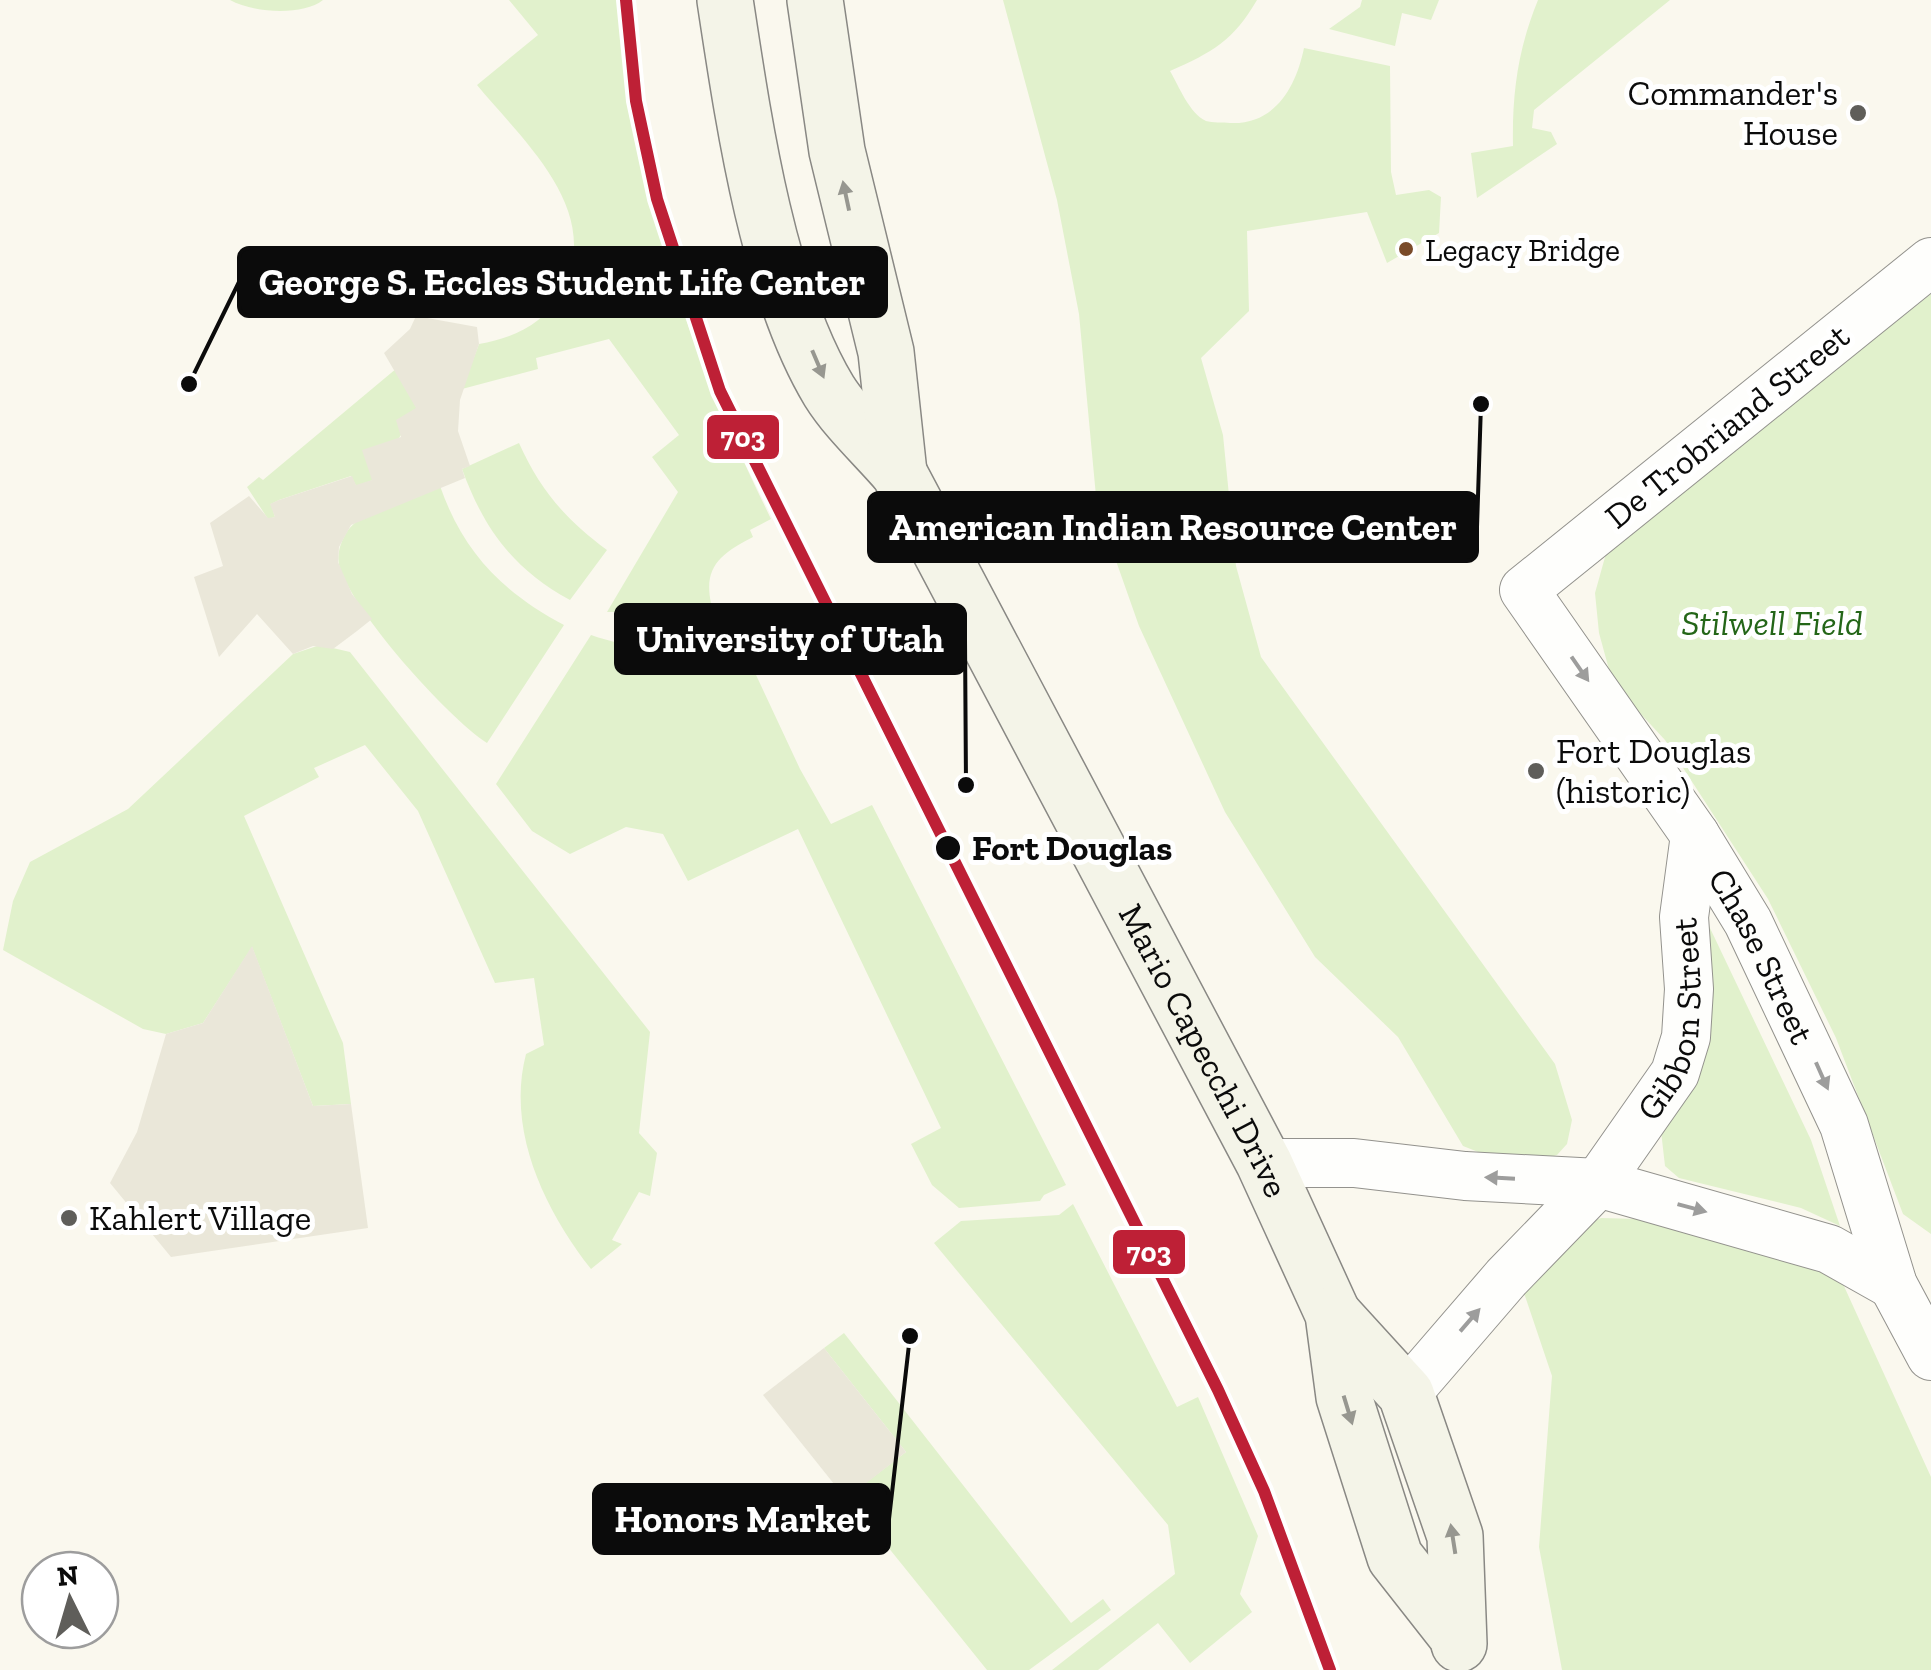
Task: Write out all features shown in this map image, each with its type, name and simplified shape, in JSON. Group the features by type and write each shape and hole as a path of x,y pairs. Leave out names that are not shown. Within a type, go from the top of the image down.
{"main road":[{"name":"Mario Capecchi Drive","path":"726,0 759,188 787,294 830,392 899,473 1264,1163 1333,1314 1344,1398 1395,1557 1462,1653"},
{"path":"764,0 785,152 801,219 822,285 888,393"},
{"name":"Mario Capecchi Drive","path":"816,0 837,150 886,352 899,473"},
{"name":"Mario Capecchi Drive","path":"1333,1314 1406,1394 1455,1536 1462,1653"}],"street":[{"name":"De Trobriand Street","path":"1524,590 1931,262"},
{"name":"Chase Street","path":"1524,590 1696,834 1772,969 1844,1125 1893,1286 1930,1352"},
{"name":"Gibbon Street","path":"1406,1394 1506,1278 1598,1183 1675,1073 1686,1037 1689,990 1684,917 1696,834"},
{"path":"1264,1163 1354,1163 1465,1176 1598,1183 1830,1249 1893,1286"}],"green space":[{"path":"230,0 323,0 303,9 278,11 251,8"},
{"path":"509,0 619,0 638,140 669,267 713,390 771,519 750,530 753,537 717,562 710,579 711,603 681,612 607,612 678,492 652,457 679,435 609,339 536,358 538,369 462,389 479,344 515,334 536,322 561,293 572,263 573,234 567,207 554,180 477,85 538,35"},
{"path":"1003,0 1257,0 1221,44 1170,71 1190,106 1208,122 1246,122 1271,110 1289,89 1304,48 1390,66 1391,172 1396,195 1429,190 1441,197 1439,233 1387,263 1367,212 1247,231 1249,311 1201,358 1223,435 1236,566 1261,657 1555,1064 1572,1120 1567,1144 1557,1155 1532,1162 1496,1159 1463,1146 1398,1037 1315,957 1225,812 1139,626 1097,507 1079,314 1057,200"},
{"path":"1362,0 1439,0 1431,20 1402,13 1395,46 1329,29 1360,7"},
{"path":"1538,0 1670,0 1534,110 1532,128 1551,132 1557,144 1477,198 1471,153 1513,146 1518,72"},
{"name":"Stilwell Field","path":"1931,294 1931,1234 1903,1214 1836,1038 1768,899 1665,740 1613,684 1599,633 1595,593 1607,550"},
{"path":"397,368 417,409 373,480 356,486 351,476 279,500 271,504 275,517 268,519 247,487 259,477 263,480"},
{"path":"519,443 556,503 607,550 570,600 532,575 503,545 480,510 462,469"},
{"path":"440,486 460,531 488,568 522,599 564,625 487,743 449,711 402,661 362,608 339,565 343,538 362,518 388,504"},
{"path":"734,628 800,769 831,824 872,805 1066,1185 1044,1195 1040,1201 959,1208 932,1185 911,1144 941,1128 798,829 688,881 663,834 626,827 570,854 532,831 496,784 591,635 627,644 663,645"},
{"path":"320,645 350,652 650,1032 639,1133 657,1153 650,1196 639,1192 612,1240 622,1244 591,1269 545,1195 526,1140 521,1083 526,1054 544,1045 534,978 495,983 418,811 365,745 314,768 319,777 244,816 343,1043 351,1104 313,1106 252,947 203,1023 166,1034 143,1029 3,950 13,901 30,862 128,809 293,654"},
{"path":"1709,926 1811,1140 1840,1226 1801,1208 1679,1178 1665,1166 1661,1131 1703,931"},
{"path":"1073,1204 1177,1407 1198,1397 1258,1536 1240,1594 1252,1612 1190,1663 1158,1623 1098,1670 1052,1670 1175,1574 1168,1525 934,1243 961,1221 1059,1215"},
{"path":"1601,1218 1640,1219 1838,1273 1931,1477 1931,1670 1562,1670 1539,1547 1552,1376 1524,1293 1577,1228"},
{"path":"844,1333 1071,1623 1103,1599 1111,1610 1029,1670 987,1670 871,1526 869,1493 863,1485 906,1452 824,1348"}],"shaded area":[{"path":"416,316 477,327 479,344 460,400 458,431 470,466 462,469 465,478 351,525 339,547 338,562 352,594 372,619 333,649 313,646 293,654 257,614 219,657 194,577 223,566 210,523 249,496 268,518 275,517 270,504 279,500 352,476 356,485 372,480 362,450 401,437 396,420 416,408 384,353 410,329"},
{"path":"252,946 313,1106 351,1104 368,1228 171,1257 110,1183 137,1132 166,1034 203,1023"},
{"path":"824,1348 906,1452 846,1499 763,1395"}],"transit line":[{"name":"703","path":"626,0 636,101 657,199 720,391 1218,1390 1264,1491 1330,1670"}],"place":[{"name":"Commander's House","path":"1858,113"},
{"name":"Legacy Bridge","path":"1406,249"},
{"name":"George S. Eccles Student Life Center","path":"189,384"},
{"name":"American Indian Resource Center","path":"1481,404"},
{"name":"Fort Douglas (historic)","path":"1536,771"},
{"name":"University of Utah","path":"966,785"},
{"name":"Fort Douglas","path":"948,848"},
{"name":"Kahlert Village","path":"69,1218"},
{"name":"Honors Market","path":"910,1336"}]}
